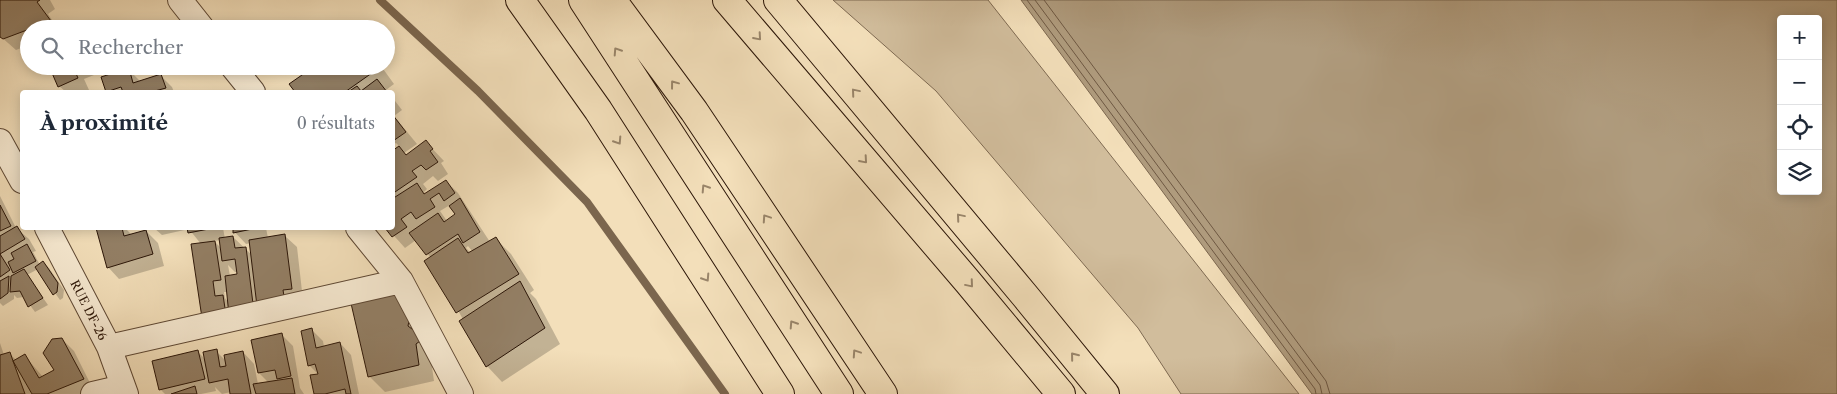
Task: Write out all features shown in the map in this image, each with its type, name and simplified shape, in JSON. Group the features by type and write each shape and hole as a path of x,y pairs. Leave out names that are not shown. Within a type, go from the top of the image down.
{"highway":[{"path":"502,0 598,110"},
{"path":"520,0 598,110 780,394"},
{"path":"583,0 839,394"},
{"path":"612,0 694,110 883,394"},
{"path":"726,0 968,282 1061,394"},
{"path":"778,0 1026,297 1104,394"}],"street":[{"path":"180,0 196,20"},
{"path":"239,75 251,90"},
{"path":"0,141 20,177"},
{"name":"RUE DF-26","path":"48,230 109,348 125,390"},
{"path":"360,230 401,282 461,394"},
{"path":"109,348 401,282"},
{"path":"93,394 125,390"}],"shaded area":[{"path":"833,0 988,0 1299,394 1181,394 1138,328 936,91"}],"water":[{"path":"1021,0 1837,0 1837,394 1312,394"}],"building":[{"path":"0,0 40,0 37,2 50,20 20,20 20,33 3,39 0,37"},
{"path":"53,75 77,75 78,78 58,87"},
{"path":"107,75 131,75 133,83 161,75 166,88 158,90 122,90 121,87 105,90 101,77"},
{"path":"302,75 369,75 348,90 294,90 289,84"},
{"path":"377,79 385,90 362,90"},
{"path":"357,86 360,90 351,90"},
{"path":"395,118 406,132 395,140"},
{"path":"426,140 433,149 430,151 438,162 426,170 421,165 412,171 417,177 395,192 395,149 399,146 406,155"},
{"path":"446,180 455,193 444,201 439,193 430,199 435,207 416,219 411,212 401,219 407,227 392,237 387,230 395,230 395,197 417,183 424,194"},
{"path":"460,198 480,232 463,243 458,234 426,255 409,233 438,213 444,222 455,214 449,206"},
{"path":"0,205 11,226 0,231"},
{"path":"17,226 25,239 0,254 0,236"},
{"path":"97,230 122,230 124,236 146,230 153,254 107,268"},
{"path":"187,230 204,230 188,233"},
{"path":"233,230 247,230 233,233"},
{"path":"285,234 292,289 283,290 285,302 257,306 249,240"},
{"path":"233,236 235,248 246,247 254,312 229,315 225,276 237,274 235,259 222,261 219,238"},
{"path":"496,237 519,274 456,313 424,261 458,238 468,253"},
{"path":"215,241 221,280 213,281 215,296 223,295 226,315 202,318 191,244"},
{"path":"27,244 36,261 13,273 8,262 14,259 11,253"},
{"path":"0,254 10,270 0,277"},
{"path":"43,261 58,283 57,292 53,295 35,267"},
{"path":"24,269 43,298 28,307 20,291 10,292 11,276"},
{"path":"9,276 8,293 0,299 0,281"},
{"path":"520,281 545,328 486,367 459,321"},
{"path":"397,291 411,309 408,326 424,338 416,344 419,365 368,377 350,299"},
{"path":"312,328 316,348 340,342 351,394 346,394 345,389 325,394 314,394 310,375 318,374 315,364 308,366 301,331"},
{"path":"282,333 291,376 277,379 275,370 258,373 251,340"},
{"path":"62,338 84,379 47,394 32,394 13,361 25,354 39,378 54,370 43,353 52,339"},
{"path":"217,349 220,367 226,366 224,355 243,351 251,394 230,394 228,379 209,383 203,352"},
{"path":"198,350 205,379 159,390 152,361"},
{"path":"10,352 25,394 0,394 0,355"},
{"path":"292,378 295,394 256,394 253,384"},
{"path":"195,386 197,394 171,394"}],"waterway":[{"path":"380,0 478,91 587,202 725,394"}]}
